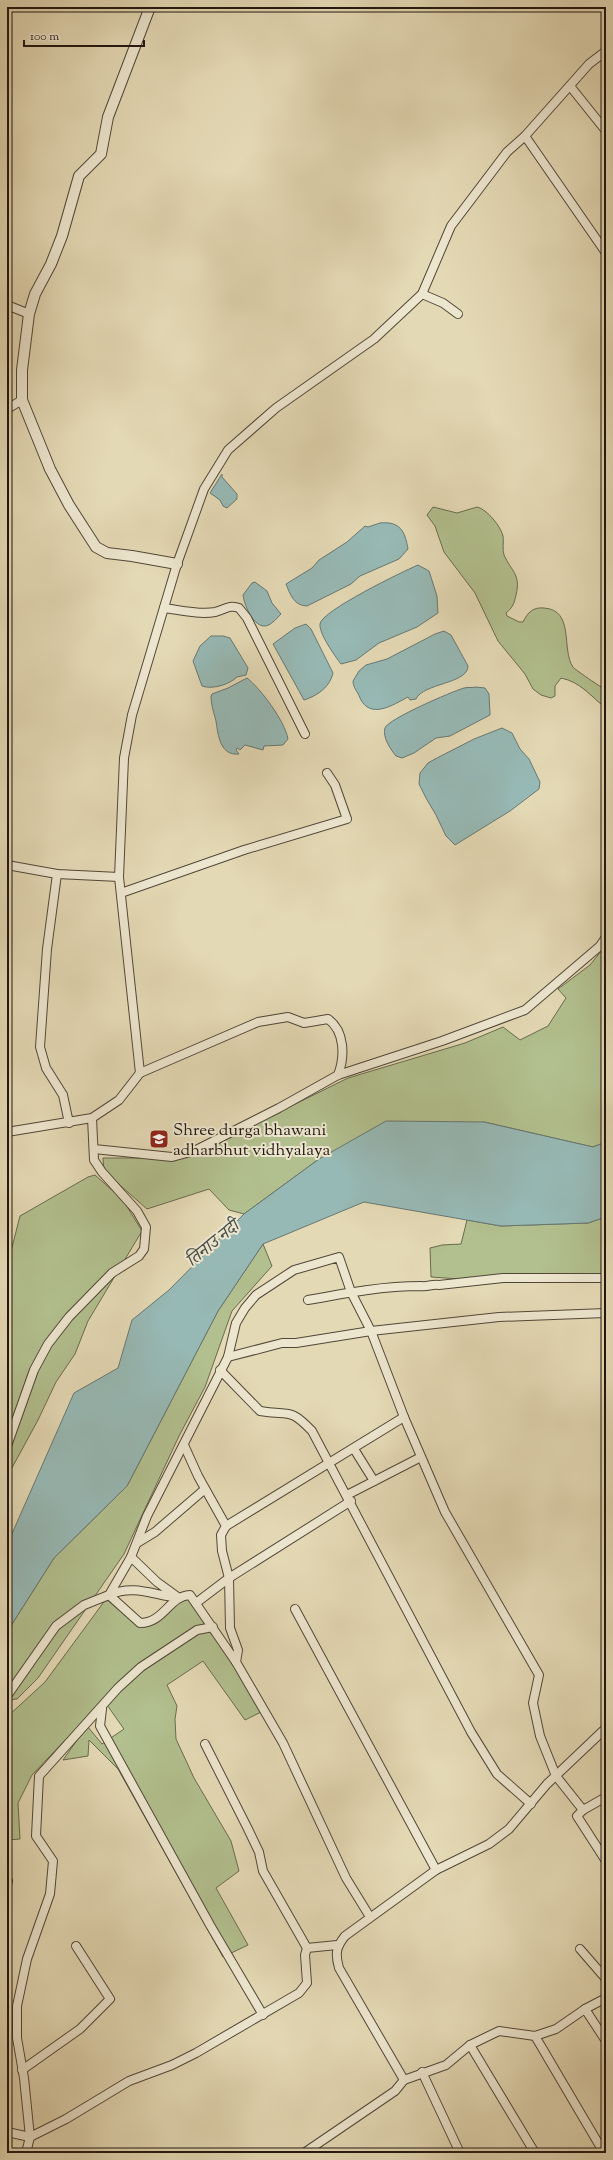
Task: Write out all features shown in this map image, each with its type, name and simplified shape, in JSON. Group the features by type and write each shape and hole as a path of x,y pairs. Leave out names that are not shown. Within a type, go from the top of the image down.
{"street":[{"path":"150,7 108,117 101,154 79,176 62,236 51,264 35,294 29,314 22,370 22,400 50,469 96,547 107,554 132,556 177,564"},
{"path":"140,1073 119,877 124,758 132,715 177,564 204,489 228,450 276,408 374,339 422,294 452,226 507,152 525,136 589,64 606,51"},
{"path":"570,86 606,131"},
{"path":"525,136 606,253"},
{"path":"422,294 443,303 458,314"},
{"path":"7,305 29,314"},
{"path":"7,409 22,400"},
{"path":"164,608 206,612 215,612 228,607 239,608 247,618 305,734"},
{"path":"121,893 244,850 347,820 335,785 326,773"},
{"path":"7,865 57,874 119,877"},
{"path":"57,874 47,949 40,1047 46,1068 63,1095 69,1123"},
{"path":"94,1149 172,1157 194,1150 279,1108 338,1075 442,1042 525,1010 600,946 606,937"},
{"path":"7,1132 92,1118 119,1100 140,1073 258,1022 288,1017 304,1023 328,1019 334,1024 342,1045 344,1062 338,1075"},
{"path":"7,1446 34,1370 48,1344 70,1317 112,1273 139,1256 144,1249 146,1227 137,1211 102,1172 94,1160 92,1118"},
{"path":"109,1596 131,1557 147,1516 184,1445 220,1370 228,1357 236,1323 245,1308 256,1295 294,1270 339,1257 352,1292 371,1331 404,1416 445,1512 539,1675 533,1703 540,1736 556,1776 582,1810"},
{"path":"308,1300 352,1292 503,1278 606,1278"},
{"path":"228,1357 282,1343 296,1343 371,1331 499,1317 606,1313"},
{"path":"220,1370 260,1411 286,1412 298,1417 312,1431 349,1498 471,1732 497,1774 531,1804"},
{"path":"236,1662 238,1650 230,1628 229,1578 222,1551 221,1535 226,1526 329,1464 404,1416"},
{"path":"184,1445 205,1489 226,1526"},
{"path":"354,1448 374,1481"},
{"path":"196,1603 229,1578 374,1481 421,1457"},
{"path":"137,1543 156,1532 205,1489"},
{"path":"131,1557 157,1582 178,1598"},
{"path":"7,1696 56,1626 84,1605 121,1590 138,1589 159,1596 178,1598"},
{"path":"109,1596 140,1623 148,1623 156,1620 178,1598 183,1595 190,1595 236,1662 283,1743 343,1871 370,1917"},
{"path":"295,1609 436,1870"},
{"path":"26,2153 30,2137 17,2038 17,2006 27,1959 50,1894 53,1861 36,1836 39,1776 102,1708 118,1688 142,1667 197,1630 213,1627"},
{"path":"102,1708 100,1726 206,1918 263,2015"},
{"path":"307,1948 337,1945 370,1917 436,1870 489,1844 509,1829 539,1793 606,1728"},
{"path":"7,2132 30,2137 66,2119 129,2081 172,2065 263,2015 299,1993 307,1983 305,1954 307,1948 263,1871 259,1852 205,1744"},
{"path":"606,1797 582,1810 577,1816 606,1861"},
{"path":"337,1945 336,1956 339,1968 404,2080"},
{"path":"22,2070 80,2028 110,1999 76,1946"},
{"path":"580,1949 606,1979"},
{"path":"304,2153 395,2091 404,2080 422,2072 446,2065 470,2045 499,2031 535,2036 556,2029 585,2009 606,1998"},
{"path":"585,2009 606,2040"},
{"path":"535,2036 604,2153"},
{"path":"470,2045 535,2153"},
{"path":"422,2072 460,2153"}],"green space":[{"path":"433,507 457,513 477,507 481,508 497,523 503,536 504,555 517,578 515,601 506,613 507,616 519,622 523,622 527,615 534,609 544,608 554,610 564,623 568,651 573,667 606,690 606,708 580,686 561,678 555,686 555,696 551,698 541,695 533,689 525,674 498,641 475,593 444,552 435,526 427,515"},
{"path":"606,945 606,1142 593,1147 484,1122 319,1159 244,1214 229,1210 209,1189 147,1209 104,1171 103,1158 147,1158 176,1160 216,1143 348,1078 465,1043 503,1027 520,1040 548,1026 566,998 558,989 590,965"},
{"path":"95,1175 123,1200 142,1231 88,1321 75,1354 56,1382 38,1420 7,1477 7,1267 20,1216 88,1177"},
{"path":"606,1217 606,1277 459,1279 431,1277 430,1248 442,1245 461,1244 467,1220 501,1226 588,1223"},
{"path":"263,1244 272,1266 232,1311 205,1387 179,1436 124,1554 38,1678 17,1699 7,1700 7,1632 54,1558 127,1486 218,1311"},
{"path":"187,1596 205,1623 112,1691 32,1775 18,1803 20,1839 7,1840 7,1717 45,1682 106,1599 138,1626"},
{"path":"212,1629 225,1648 261,1712 245,1720 203,1661 167,1685 177,1706 175,1719 176,1739 194,1778 231,1841 239,1871 216,1888 248,1945 223,1957 118,1769 89,1740 88,1756 63,1760 87,1726 102,1744 124,1729 107,1705 141,1672 170,1650 199,1634"}],"water":[{"path":"222,474 222,477 237,494 237,499 227,508 223,506 220,500 210,493"},
{"path":"380,523 392,524 400,528 403,532 408,549 399,559 360,576 351,584 307,606 299,604 293,599 286,584 312,568 319,560 347,542 365,526 368,527"},
{"path":"418,565 429,571 437,596 438,613 417,627 379,643 356,660 341,664 328,645 320,628 320,624 324,618 348,601"},
{"path":"255,582 267,591 272,603 281,614 273,622 266,626 255,622 252,618 243,595 252,583"},
{"path":"306,624 311,629 333,673 326,687 314,696 304,700 273,644 295,628"},
{"path":"444,631 451,635 468,666 466,672 453,680 427,690 420,694 416,699 410,700 408,697 396,704 382,709 370,708 364,705 353,683 359,671 366,665 387,659 435,634"},
{"path":"211,636 223,636 230,638 248,668 246,675 237,677 221,686 202,686 193,661 200,646"},
{"path":"247,678 258,689 277,714 288,739 283,745 264,746 263,750 245,745 240,750 237,748 236,750 239,754 233,754 228,752 221,744 211,697 212,694"},
{"path":"464,688 485,688 489,694 490,715 450,736 436,738 414,753 402,758 396,756 386,739 384,732 385,728 389,724 421,706"},
{"path":"502,728 512,733 520,749 529,759 540,782 539,789 510,811 455,845 446,836 419,784 420,773 428,763 435,759 474,739"},
{"path":"386,1121 484,1122 593,1147 606,1142 606,1217 588,1223 501,1226 364,1202 263,1244 218,1311 127,1486 54,1558 7,1632 7,1545 74,1393 118,1368 132,1320 169,1290 244,1214 319,1159"}],"place":[{"name":"Shree durga bhawani adharbhut vidhyalaya","path":"159,1139"}],"water label":[{"name":"तिनाउ नदी","path":"212,1243"}]}
